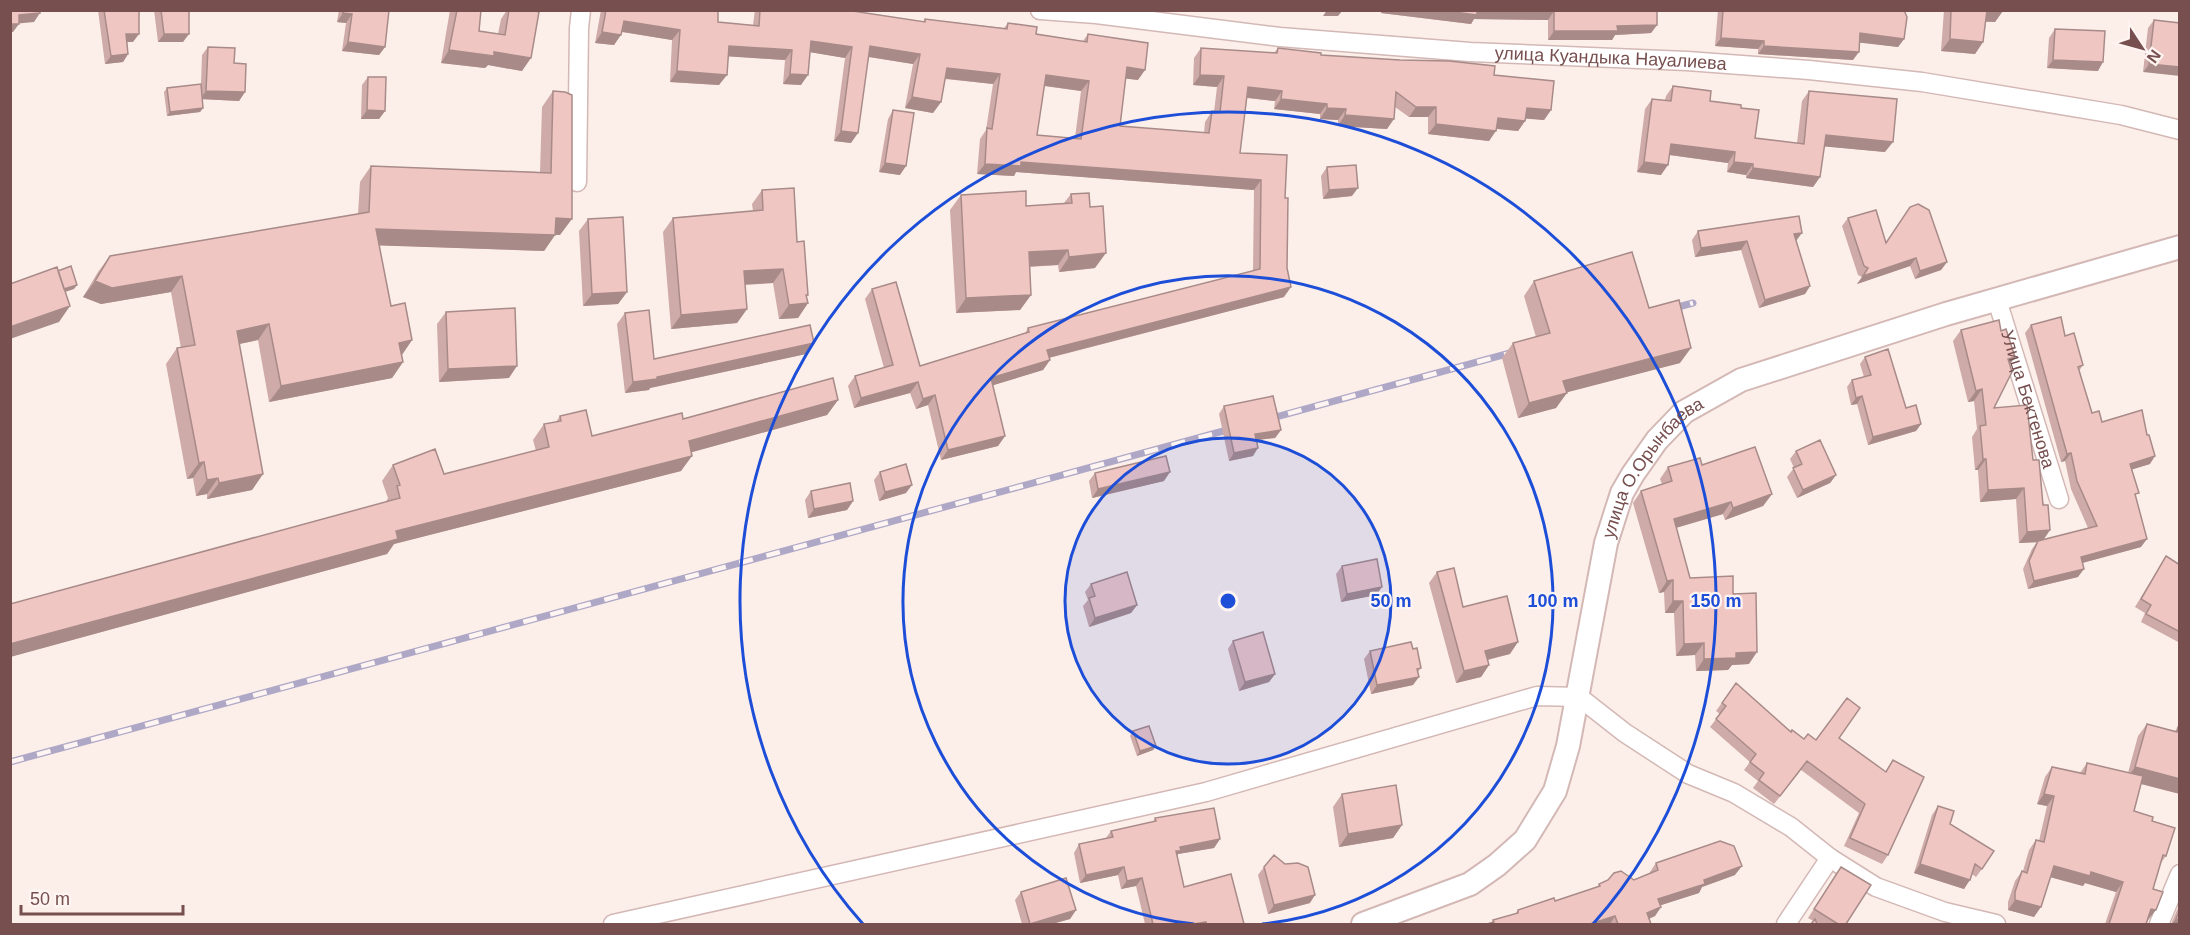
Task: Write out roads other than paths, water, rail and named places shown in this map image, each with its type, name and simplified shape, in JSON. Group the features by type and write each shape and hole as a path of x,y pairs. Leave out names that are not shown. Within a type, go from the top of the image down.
{"street":[{"path":"577,182 581,10"},
{"name":"улица Куандыка Науалиева","path":"1040,10 1096,14 1280,37 1470,52 1675,61 1809,70 1922,82 2121,115 2180,130"},
{"name":"улица О.Орынбаева","path":"1364,924 1470,884 1497,865 1525,840 1556,791 1579,697 1606,543 1623,493 1633,474 1657,440 1684,412 1741,380 1996,300 2180,247"},
{"name":"Улица Бектенова","path":"1996,300 2059,499"},
{"path":"613,924 1206,792 1537,696 1579,697 1625,733 1688,774 1734,793 1791,826 1830,858 1876,887 1945,912 1996,924"},
{"path":"1786,924 1830,858"},
{"path":"2159,924 2180,874"}],"railway":[{"path":"1663,311 1693,303"},
{"path":"1261,421 1521,350"},
{"path":"10,762 1238,427"}]}
